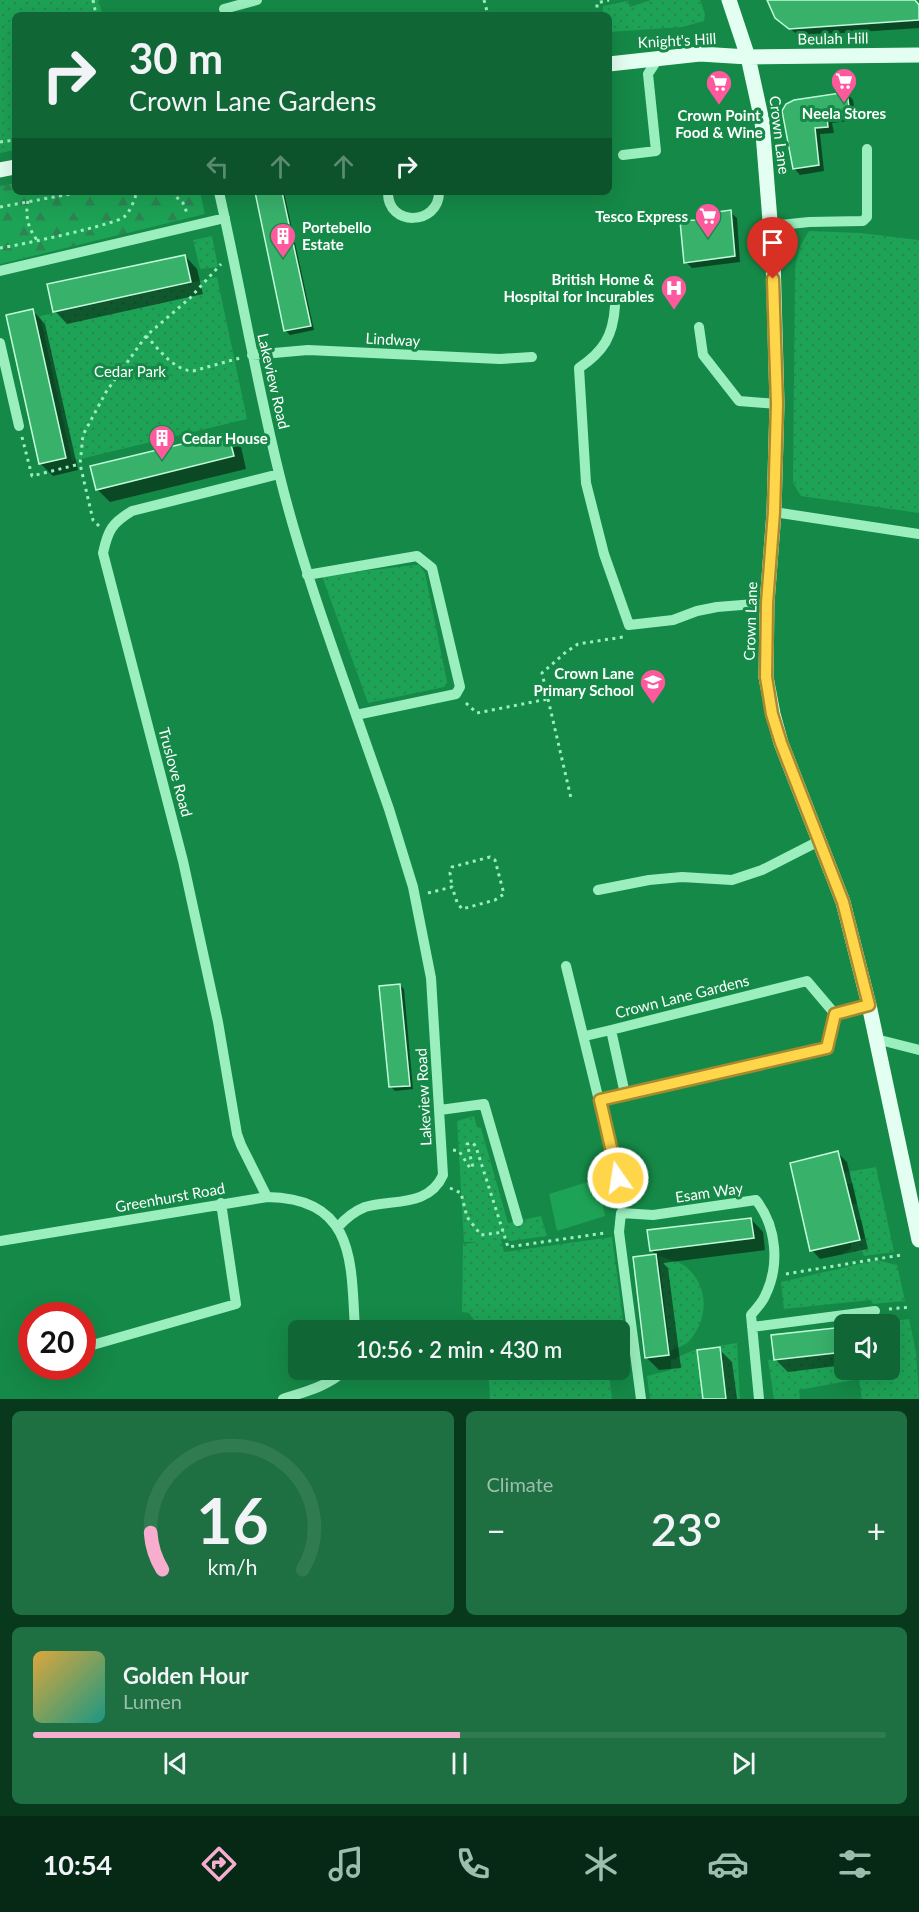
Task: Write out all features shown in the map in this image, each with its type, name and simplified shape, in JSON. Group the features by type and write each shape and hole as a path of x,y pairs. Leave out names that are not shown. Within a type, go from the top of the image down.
{"main road":[{"name":"Crown Lane","path":"729,0 748,57 762,121 771,226 777,404 774,512 767,603 766,677 772,714 781,743 843,902 869,1005 919,1240"},
{"name":"Knight's Hill","path":"612,64 700,54 748,57"},
{"name":"Beulah Hill","path":"748,57 919,55"}],"street":[{"path":"224,8 257,0"},
{"path":"623,155 656,151 648,74 659,57"},
{"path":"771,226 809,222 863,221 867,216 867,149"},
{"name":"Lakeview Road","path":"220,195 246,357 307,575 389,808 414,897 431,978 444,1175 440,1184 432,1192 411,1200 364,1208 344,1220 338,1227"},
{"path":"388,195 391,207 399,215 408,219 419,219 428,215 435,207 439,195"},
{"path":"0,271 225,218"},
{"path":"615,306 614,322 607,340 596,356 579,368 586,483 604,554 629,625 673,620 697,611 717,607 767,603"},
{"path":"699,327 703,355 739,401 777,404"},
{"path":"0,343 19,426"},
{"name":"Lindway","path":"246,357 308,350 500,359 532,357"},
{"path":"107,534 118,520 132,511 279,474"},
{"path":"774,512 919,534"},
{"name":"Truslove Road","path":"107,534 103,553 183,861 218,1022 237,1134 267,1197"},
{"path":"307,575 417,556 432,568 460,687 456,694 356,715"},
{"path":"598,890 649,880 682,877 732,880 762,870 819,840"},
{"path":"566,966 618,1178"},
{"name":"Crown Lane Gardens","path":"626,1094 611,1029 807,981 835,1014"},
{"path":"600,1100 827,1048 835,1014 869,1005"},
{"path":"585,1036 611,1029"},
{"path":"876,1039 919,1050"},
{"path":"440,1110 484,1104 518,1221"},
{"name":"Greenhurst Road","path":"0,1241 267,1197 278,1197 306,1205 320,1211 338,1227"},
{"name":"Esam Way","path":"619,1232 621,1213 653,1215 756,1200 769,1219 774,1252 773,1276 764,1298 751,1315 752,1327"},
{"path":"96,1344 236,1304 221,1203"},
{"path":"338,1227 345,1239 350,1264 354,1320"},
{"path":"619,1232 641,1399"},
{"path":"759,1399 752,1327 875,1311"},
{"path":"283,1399 331,1380"}],"path":[{"path":"597,12 597,3 609,0"},
{"path":"0,207 63,195"},
{"path":"0,248 124,219 136,195"},
{"path":"174,195 183,203 192,226"},
{"path":"28,201 27,223 37,240"},
{"path":"107,534 93,520 80,464 82,435 106,392 146,336 190,298 222,263"},
{"path":"146,336 171,362 186,371 246,357"},
{"path":"19,426 32,476 80,464"},
{"path":"571,798 542,673 578,644 625,637"},
{"path":"456,694 477,713 548,699"},
{"path":"490,857 495,860 504,894 495,900 462,909 452,887 450,873 452,867 490,857"},
{"path":"414,897 452,887"},
{"path":"441,1149 459,1151 470,1168 473,1167 467,1144 473,1143 476,1147 508,1247 619,1232"},
{"path":"461,1193 467,1217 481,1235 504,1233"},
{"path":"773,1276 900,1255"},
{"path":"875,1311 911,1307"}],"green space":[{"path":"0,0 99,0 101,12 12,12 12,151 0,153"},
{"path":"651,0 700,0 705,14 704,21 682,27 612,32 612,12 603,12 603,6 628,1 630,7"},
{"path":"12,184 12,195 201,195 205,214 0,264 0,186"},
{"path":"809,231 861,233 919,240 919,513 801,496 793,483 795,266 801,244"},
{"path":"212,236 218,267 200,269 193,240"},
{"name":"Cedar Park","path":"217,277 247,419 72,461 40,316"},
{"path":"419,565 425,573 447,682 444,687 368,703 322,576"},
{"path":"474,1116 477,1127 481,1128 508,1223 541,1216 547,1236 511,1241 501,1239 504,1252 612,1237 623,1320 474,1320 469,1313 462,1312 463,1244 478,1242 464,1242 457,1121"},
{"path":"876,1167 894,1252 864,1256 862,1251 842,1254 851,1249 851,1244 865,1238 862,1220 846,1221 843,1206 857,1203 853,1183 827,1188 824,1176"},
{"path":"597,1179 605,1216 557,1231 549,1194"},
{"path":"659,1256 682,1264 693,1274 699,1282 704,1302 701,1322 690,1340 670,1351"},
{"path":"877,1260 897,1265 905,1301 873,1304 871,1300 784,1309 781,1282"},
{"path":"909,1319 916,1352 919,1399 862,1399 859,1380 900,1380 900,1320"},
{"path":"737,1343 740,1399 650,1399 647,1376 671,1370 671,1360 694,1350"},
{"path":"834,1353 834,1380 854,1380 799,1390 800,1399 774,1399 768,1360"},
{"path":"489,1380 610,1380 612,1399 490,1399"}],"building":[{"path":"767,0 915,0 919,5 919,20 789,29 775,18"},
{"path":"847,92 850,114 827,117 828,127 815,128 819,165 793,169 782,111 786,104 794,100"},
{"name":"Portebello Estate","path":"256,195 283,195 311,326 284,331"},
{"name":"Tesco Express","path":"731,210 735,256 684,263 680,221 696,220 709,213"},
{"path":"185,255 191,282 53,312 47,284"},
{"path":"33,309 66,458 39,464 6,315"},
{"name":"Cedar House","path":"228,433 234,456 96,490 90,466"},
{"path":"400,984 410,1086 389,1087 379,986"},
{"path":"838,1151 860,1240 810,1251 790,1163"},
{"path":"751,1218 754,1238 650,1251 647,1230"},
{"path":"656,1254 669,1355 645,1358 633,1257"},
{"path":"834,1328 834,1353 774,1360 771,1335"},
{"path":"720,1347 726,1399 703,1399 697,1350"}],"place":[{"name":"Neela Stores","path":"844,104"},
{"name":"Crown Point Food & Wine","path":"719,106"},
{"name":"Tesco Express","path":"708,239"},
{"name":"Portebello Estate","path":"283,259"},
{"name":"British Home & Hospital for Incurables","path":"674,311"},
{"name":"Cedar House","path":"162,461"},
{"name":"Crown Lane Primary School","path":"653,705"}],"route":[{"path":"618,1178 600,1100 827,1048 835,1014 869,1005 843,902 781,743 772,714 766,677 767,603 774,512 777,404 773,279"}]}
